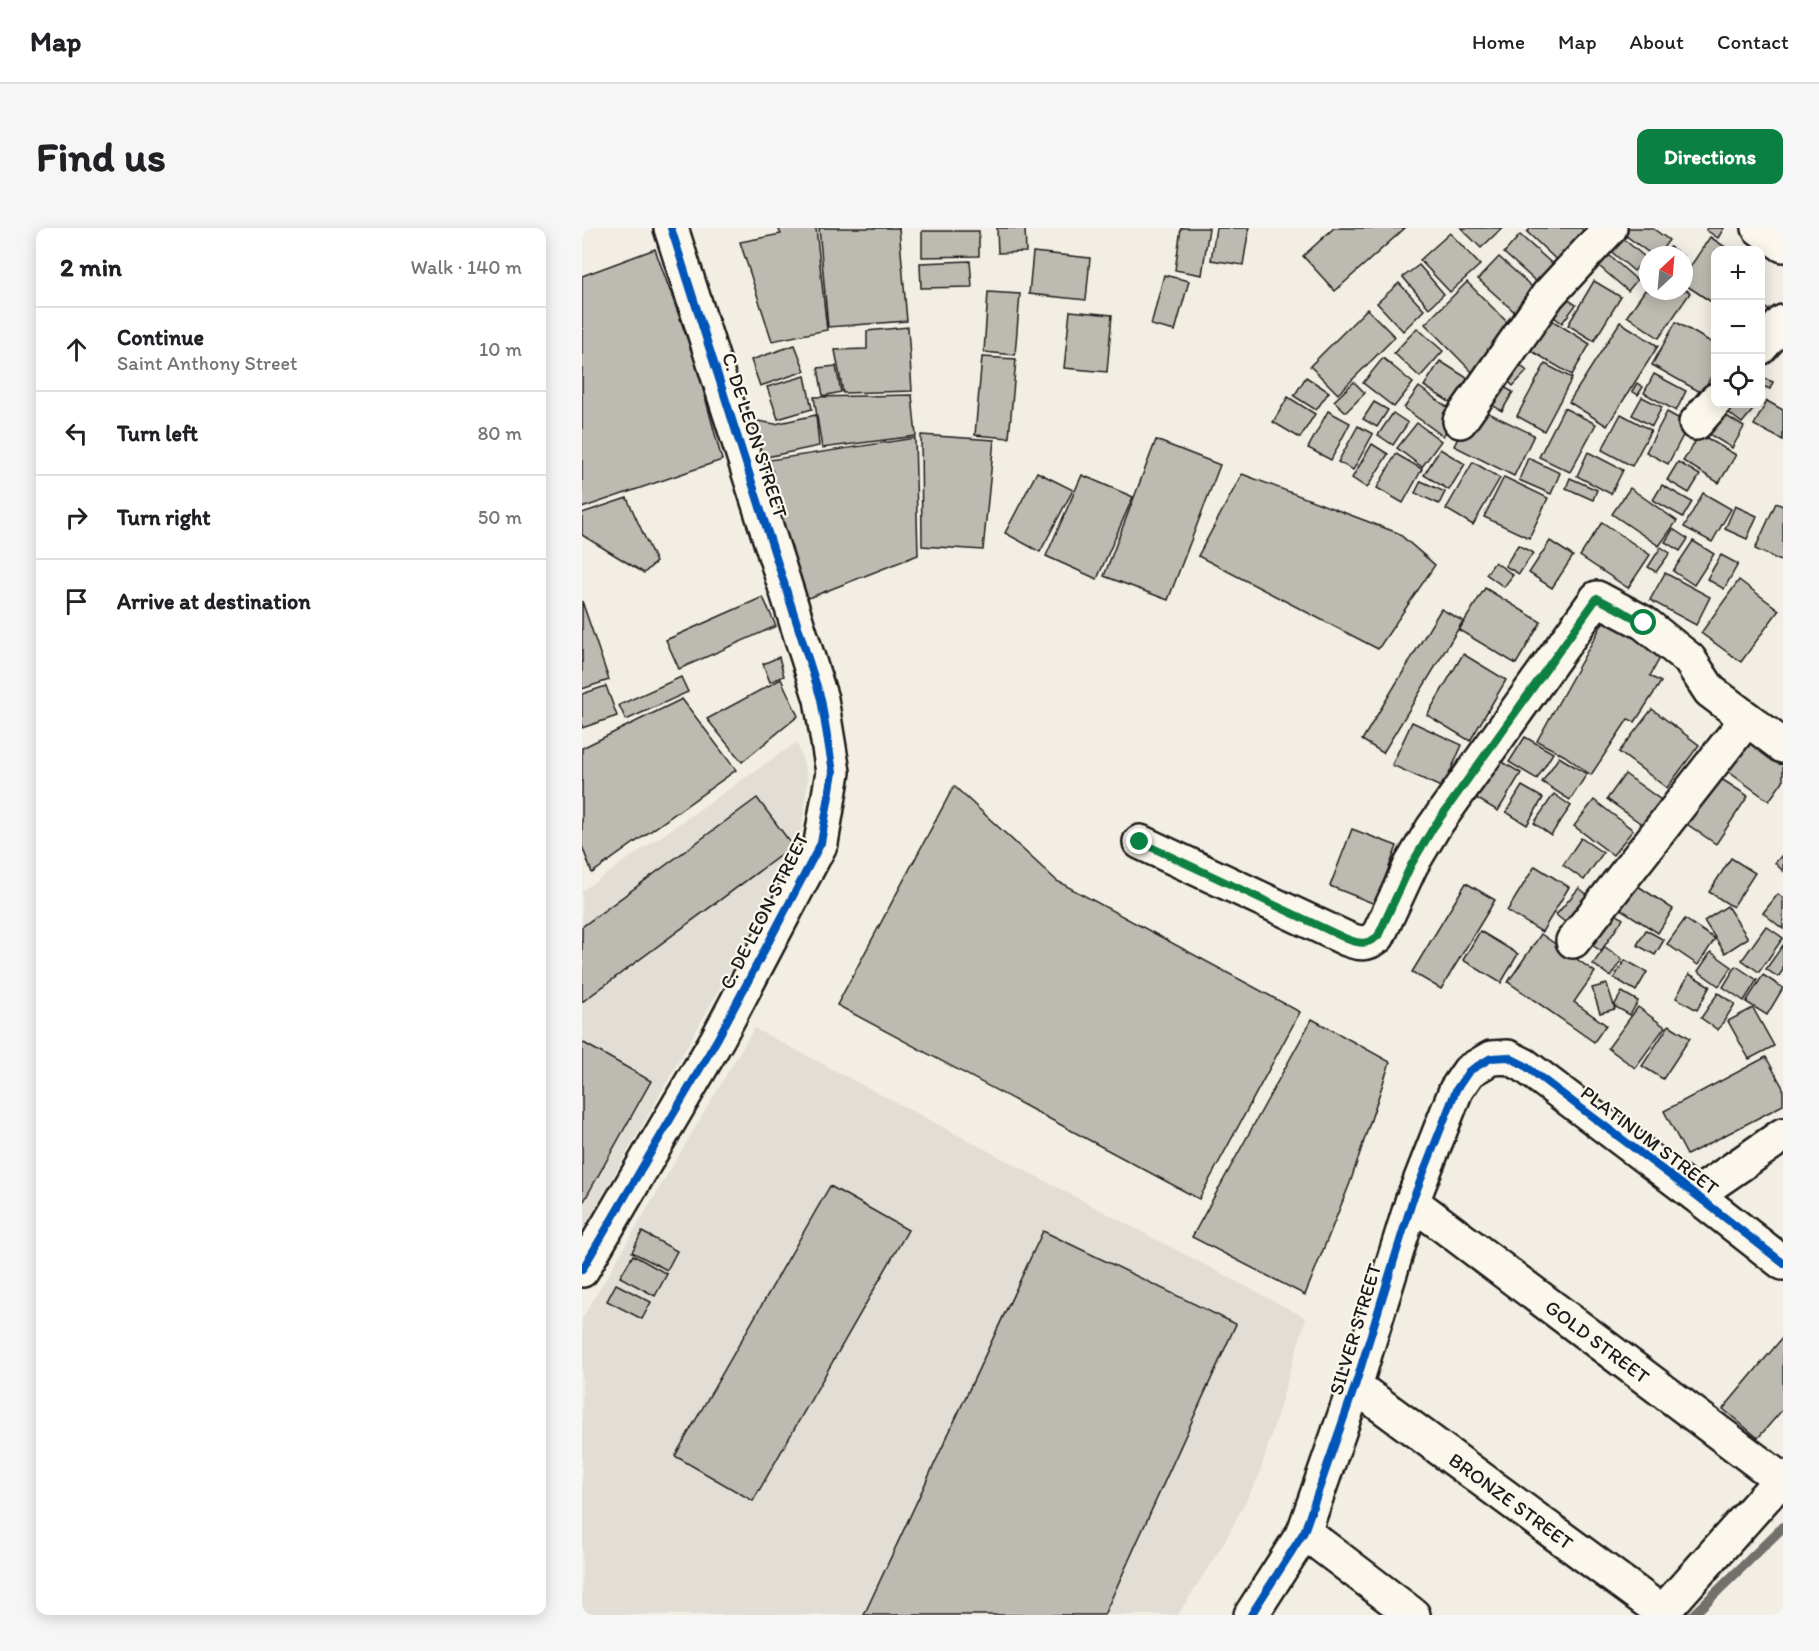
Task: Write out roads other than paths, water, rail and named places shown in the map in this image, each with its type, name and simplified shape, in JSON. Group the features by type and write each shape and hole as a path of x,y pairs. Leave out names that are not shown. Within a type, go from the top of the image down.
{"street":[{"name":"C. DE LEON STREET","path":"582,1270 718,1038 821,843 833,772 821,699 671,228"},
{"path":"1460,421 1548,295 1610,228"},
{"path":"1760,228 1783,245"},
{"path":"1765,343 1783,322"},
{"path":"1140,842 1347,939 1363,944 1371,941 1378,936 1411,865 1433,828 1597,598 1644,623 1662,637 1689,659 1710,691 1783,746"},
{"path":"1573,940 1747,719"},
{"name":"PLATINUM STREET","path":"1491,1058 1508,1057 1524,1065 1783,1263"},
{"name":"SILVER STREET","path":"1251,1615 1304,1532 1355,1386 1412,1202 1456,1090 1469,1071 1491,1058"},
{"path":"1696,1195 1783,1135"},
{"name":"GOLD STREET","path":"1412,1202 1782,1479"},
{"name":"BRONZE STREET","path":"1355,1386 1663,1614"},
{"path":"1663,1614 1782,1479"},
{"path":"1304,1532 1413,1615"}],"waterway":[{"path":"1693,1615 1783,1527"}]}
